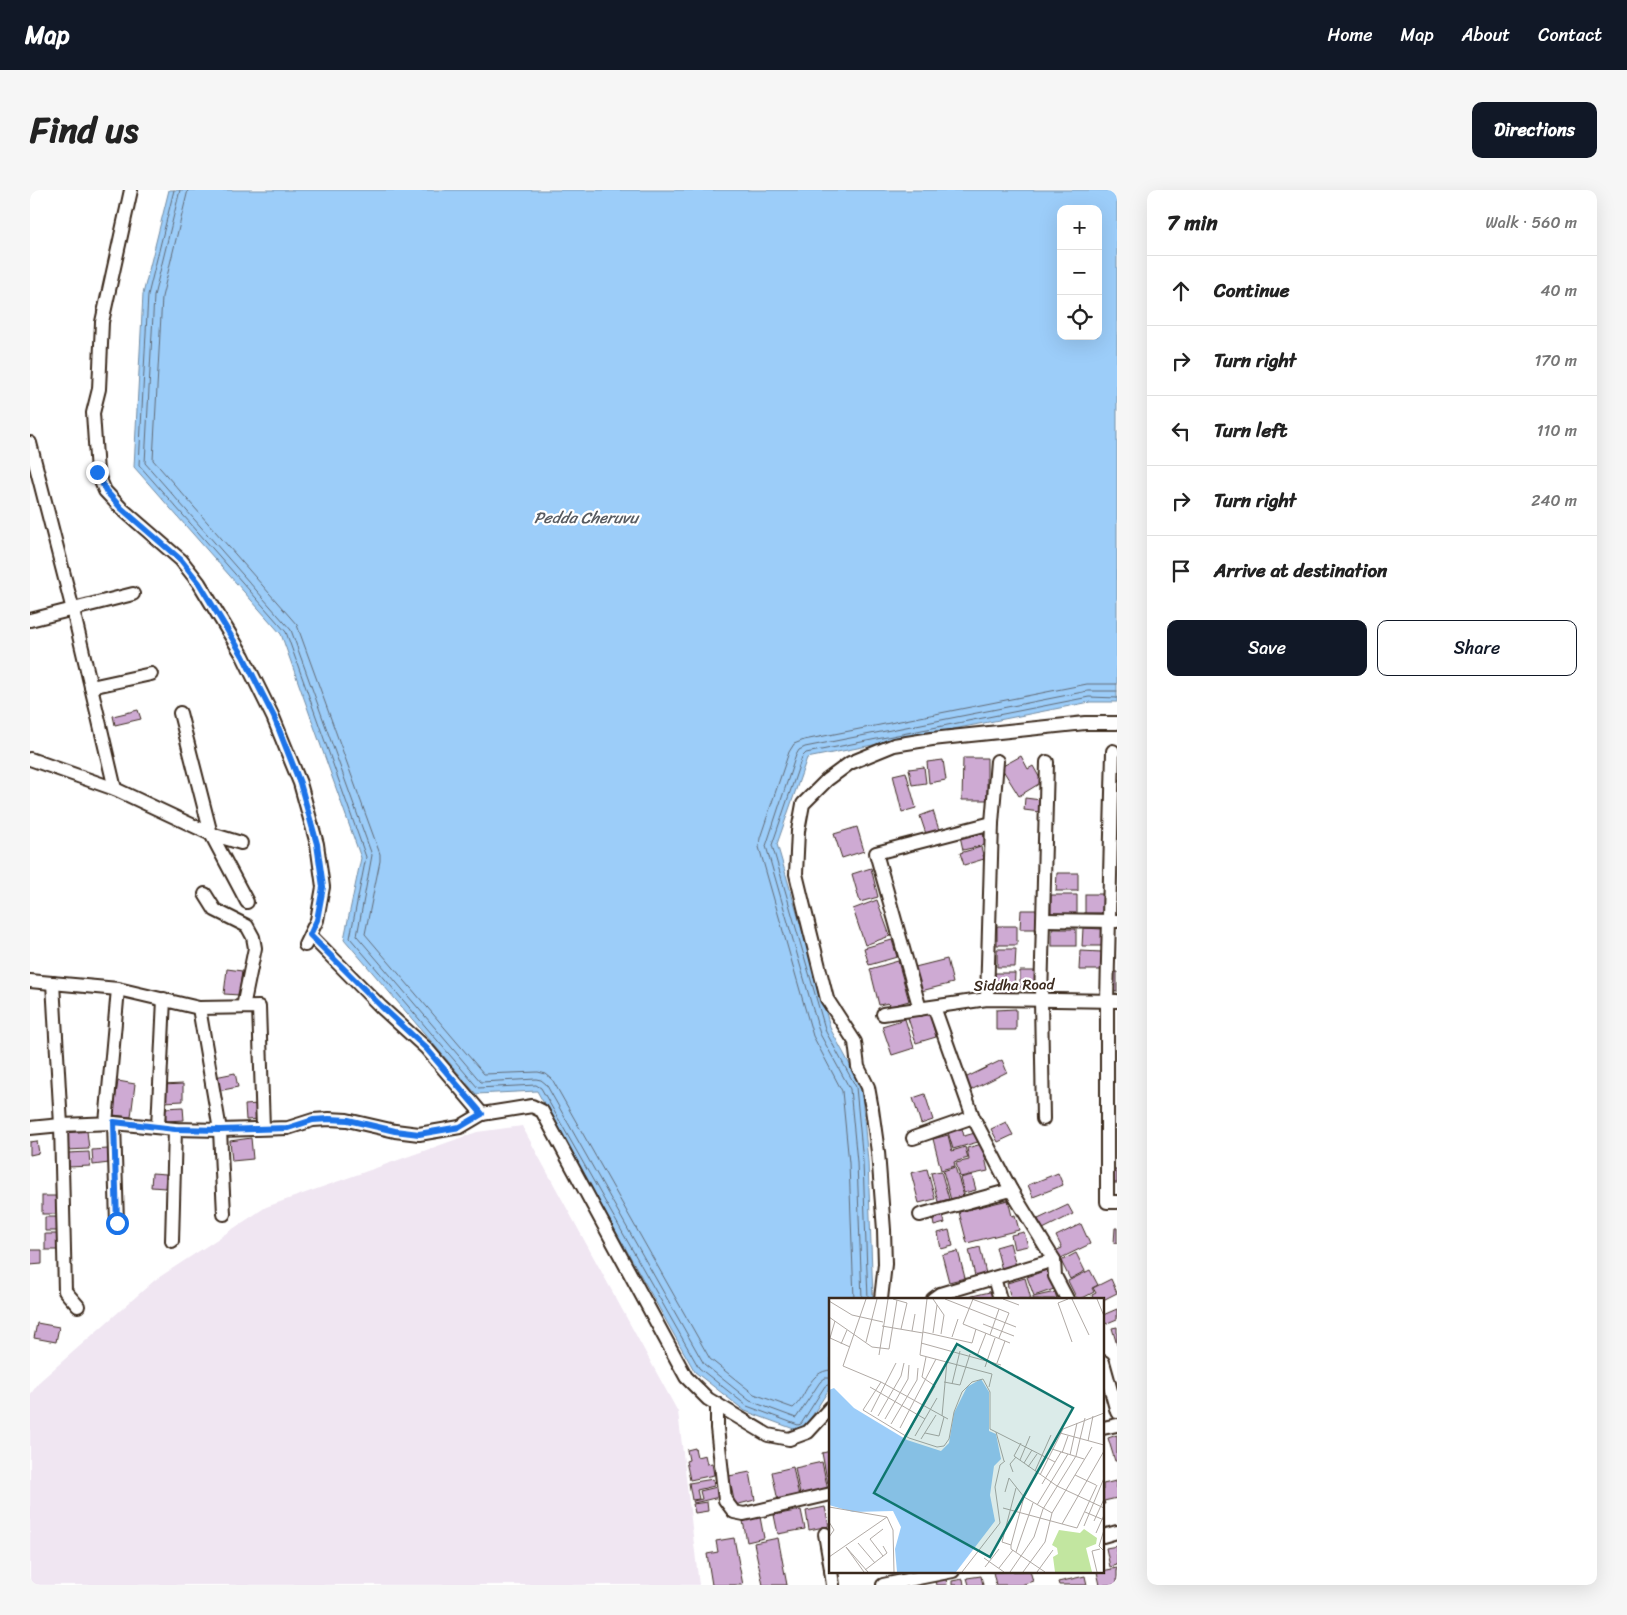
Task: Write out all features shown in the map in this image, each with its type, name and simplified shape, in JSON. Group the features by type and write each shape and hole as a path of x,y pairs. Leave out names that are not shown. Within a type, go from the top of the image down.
{"street":[{"path":"131,190 102,322 99,389 93,413 97,472 106,491 121,508 181,560 199,583 243,656 274,717 300,783 317,844 323,887 317,920 307,940 426,1048 482,1114"},
{"path":"30,442 33,468 73,610 115,789"},
{"path":"30,620 133,594"},
{"path":"91,687 150,674"},
{"path":"180,714 211,834 247,902"},
{"path":"881,1298 886,1264 878,1152 872,1109 868,1087 858,1067 855,1042 827,1000 796,874 798,831 803,804 827,780 850,763 894,745 932,739 1085,723 1117,723"},
{"path":"1113,751 1112,1001 1106,1202 1117,1202"},
{"path":"30,759 115,789 211,834 241,843"},
{"path":"987,999 992,822 996,761"},
{"path":"1044,1120 1041,999 1047,762"},
{"path":"920,1009 876,852 992,822"},
{"path":"205,894 215,910 247,926 254,937 255,948 243,1007"},
{"path":"1043,920 1113,921"},
{"path":"30,981 118,988 199,1008 259,1007 263,1128"},
{"path":"52,983 62,1125 66,1291 78,1306"},
{"path":"117,1223 110,1123 118,988"},
{"path":"158,1127 164,998"},
{"name":"Siddha Road","path":"883,1014 987,999 1112,1001"},
{"path":"199,1008 220,1130 224,1214"},
{"path":"934,1008 973,1116 1011,1190 1054,1260 1055,1276 1067,1298"},
{"path":"30,1128 110,1123 175,1129 288,1128 313,1120 329,1119 348,1120 395,1131 419,1134 460,1127 482,1114 532,1106 542,1111 686,1377 708,1398 768,1435 790,1439 808,1432 829,1408"},
{"path":"913,1138 973,1116"},
{"path":"172,1241 175,1129"},
{"path":"920,1215 1011,1190"},
{"path":"934,1298 940,1294 1054,1260"},
{"path":"994,1278 1000,1298"},
{"path":"1104,1366 1117,1412"},
{"path":"717,1404 717,1428 726,1500 734,1512 744,1514 829,1494"},
{"path":"1104,1428 1117,1425"},
{"path":"1104,1536 1117,1532"},
{"path":"825,1534 829,1558"},
{"path":"831,1572 833,1585"},
{"path":"883,1585 919,1582 950,1572"}],"shaded area":[{"path":"522,1126 678,1412 699,1585 30,1585 30,1395 40,1381 155,1280 266,1207 477,1132"}],"water":[{"name":"Pedda Cheruvu","path":"169,190 1117,190 1117,702 1090,702 807,758 777,844 831,1030 861,1085 868,1161 873,1298 829,1298 829,1389 802,1432 745,1411 695,1372 537,1091 476,1094 344,939 361,858 281,634 134,467 143,294"}],"building":[{"path":"138,710 141,719 115,725 113,716"},
{"path":"1021,756 1028,769 1033,766 1042,782 1019,796 1001,767"},
{"path":"963,758 987,758 987,800 962,800"},
{"path":"943,760 946,780 929,783 927,762"},
{"path":"924,767 926,783 912,785 909,769"},
{"path":"906,772 916,808 902,812 893,775"},
{"path":"1025,798 1041,800 1040,812 1024,810"},
{"path":"933,811 939,830 926,834 920,816"},
{"path":"857,827 864,851 842,858 834,834"},
{"path":"983,831 985,845 963,850 960,836"},
{"path":"981,847 984,859 964,865 960,853"},
{"path":"871,868 878,897 860,902 852,874"},
{"path":"1057,873 1078,873 1078,891 1056,891"},
{"path":"1085,894 1103,894 1103,913 1085,913"},
{"path":"1051,895 1077,895 1077,917 1051,916"},
{"path":"877,900 890,936 865,945 853,909"},
{"path":"1021,910 1038,910 1037,929 1020,929"},
{"path":"997,926 1017,926 1017,945 997,945"},
{"path":"1083,928 1102,929 1102,946 1082,946"},
{"path":"1052,929 1076,929 1076,946 1052,946"},
{"path":"892,940 897,957 869,965 864,948"},
{"path":"997,949 1016,949 1015,967 997,967"},
{"path":"1080,951 1102,952 1102,970 1079,970"},
{"path":"947,959 953,983 921,991 915,967"},
{"path":"898,961 909,1001 891,1006 888,1003 879,1005 870,969"},
{"path":"227,969 242,971 239,995 224,994"},
{"path":"1020,971 1039,971 1039,990 1020,989"},
{"path":"1114,972 1117,972 1117,992 1112,991"},
{"path":"995,973 1015,973 1014,992 995,992"},
{"path":"1016,1009 1016,1030 996,1030 996,1010"},
{"path":"929,1012 936,1037 916,1043 908,1018"},
{"path":"905,1019 914,1048 892,1055 882,1026"},
{"path":"1002,1060 1007,1072 971,1090 965,1078"},
{"path":"235,1073 238,1087 218,1091 215,1077"},
{"path":"118,1081 135,1084 131,1117 113,1115"},
{"path":"183,1084 183,1101 164,1102 162,1085"},
{"path":"925,1094 933,1120 921,1124 913,1098"},
{"path":"258,1104 260,1119 246,1120 245,1105"},
{"path":"183,1107 184,1120 166,1121 165,1108"},
{"path":"1006,1122 1013,1135 998,1142 991,1129"},
{"path":"961,1125 964,1136 975,1133 978,1142 953,1149 947,1129"},
{"path":"87,1131 89,1149 67,1150 65,1133"},
{"path":"948,1135 952,1151 965,1147 968,1158 954,1162 955,1166 941,1170 933,1139"},
{"path":"251,1138 253,1159 232,1161 230,1141"},
{"path":"37,1141 39,1153 30,1155 30,1142"},
{"path":"982,1144 988,1171 960,1177 956,1163 969,1160 967,1148"},
{"path":"108,1149 109,1163 93,1165 92,1150"},
{"path":"89,1152 90,1166 68,1167 68,1153"},
{"path":"955,1167 964,1196 951,1200 943,1171"},
{"path":"927,1169 935,1199 919,1203 911,1173"},
{"path":"1112,1170 1117,1170 1117,1183 1112,1183"},
{"path":"941,1171 949,1199 938,1202 931,1173"},
{"path":"152,1173 166,1174 165,1188 151,1187"},
{"path":"1058,1173 1063,1185 1033,1197 1028,1185"},
{"path":"972,1175 976,1190 964,1193 960,1178"},
{"path":"42,1196 61,1196 61,1214 42,1214"},
{"path":"1008,1200 1012,1216 1015,1215 1019,1230 967,1243 959,1212"},
{"path":"1068,1205 1073,1214 1043,1229 1038,1219"},
{"path":"942,1212 945,1223 934,1226 932,1214"},
{"path":"45,1217 61,1217 60,1231 45,1231"},
{"path":"1081,1224 1090,1244 1059,1259 1055,1251 1062,1248 1056,1236"},
{"path":"1115,1228 1117,1228 1117,1243 1114,1243"},
{"path":"949,1230 953,1246 941,1249 938,1233"},
{"path":"1024,1232 1028,1246 1014,1249 1011,1235"},
{"path":"45,1234 60,1234 60,1250 45,1250"},
{"path":"1010,1243 1016,1266 1002,1270 996,1247"},
{"path":"980,1247 986,1274 975,1276 969,1250"},
{"path":"30,1250 42,1250 42,1264 30,1265"},
{"path":"958,1251 965,1278 949,1282 942,1255"},
{"path":"1076,1253 1085,1271 1070,1279 1061,1261"},
{"path":"1047,1270 1054,1289 1034,1296 1027,1277"},
{"path":"1090,1270 1098,1285 1092,1288 1094,1292 1083,1298 1076,1298 1068,1281"},
{"path":"1025,1278 1031,1298 1011,1298 1007,1283"},
{"path":"1111,1279 1117,1293 1104,1300 1093,1298 1092,1295 1096,1293 1093,1288"},
{"path":"994,1291 996,1298 968,1298"},
{"path":"1055,1292 1057,1298 1033,1298"},
{"path":"1117,1309 1117,1319 1105,1324 1104,1315"},
{"path":"37,1323 59,1327 56,1342 34,1338"},
{"path":"1117,1327 1117,1345 1112,1328"},
{"path":"1117,1435 1117,1461 1115,1461 1108,1438"},
{"path":"695,1448 697,1457 705,1455 707,1464 712,1463 714,1475 690,1480 686,1461 689,1460 687,1450"},
{"path":"829,1451 828,1484 822,1453"},
{"path":"822,1462 828,1490 800,1495 795,1468"},
{"path":"793,1467 799,1497 778,1501 772,1472"},
{"path":"750,1472 755,1500 735,1505 729,1476"},
{"path":"713,1479 714,1486 697,1490 699,1499 692,1500 689,1483"},
{"path":"1116,1481 1117,1498 1104,1501 1104,1484"},
{"path":"717,1487 719,1497 694,1503 693,1501 702,1499 700,1491"},
{"path":"707,1502 708,1511 695,1513 693,1504"},
{"path":"825,1507 829,1526 809,1530 806,1511"},
{"path":"801,1510 805,1529 778,1534 774,1515"},
{"path":"760,1517 764,1538 747,1542 743,1521"},
{"path":"734,1538 743,1585 712,1585 707,1554 718,1552 716,1541"},
{"path":"778,1538 787,1585 763,1585 754,1543"},
{"path":"1117,1546 1117,1565 1110,1567 1106,1548"},
{"path":"1117,1568 1117,1585 1100,1585 1097,1572"},
{"path":"993,1572 1030,1572 1033,1581 1021,1585 996,1585"},
{"path":"981,1576 983,1585 969,1585 967,1578"},
{"path":"1085,1576 1087,1585 1059,1585 1058,1582"},
{"path":"946,1579 947,1585 936,1585 935,1581"},
{"path":"963,1579 964,1585 952,1585 952,1581"}],"route":[{"path":"97,472 106,491 121,508 181,560 199,583 243,656 274,717 300,783 317,844 323,887 317,920 310,935 426,1048 482,1114 460,1127 419,1134 395,1131 348,1120 329,1119 313,1120 288,1128 220,1130 175,1129 114,1122 117,1223"}]}
